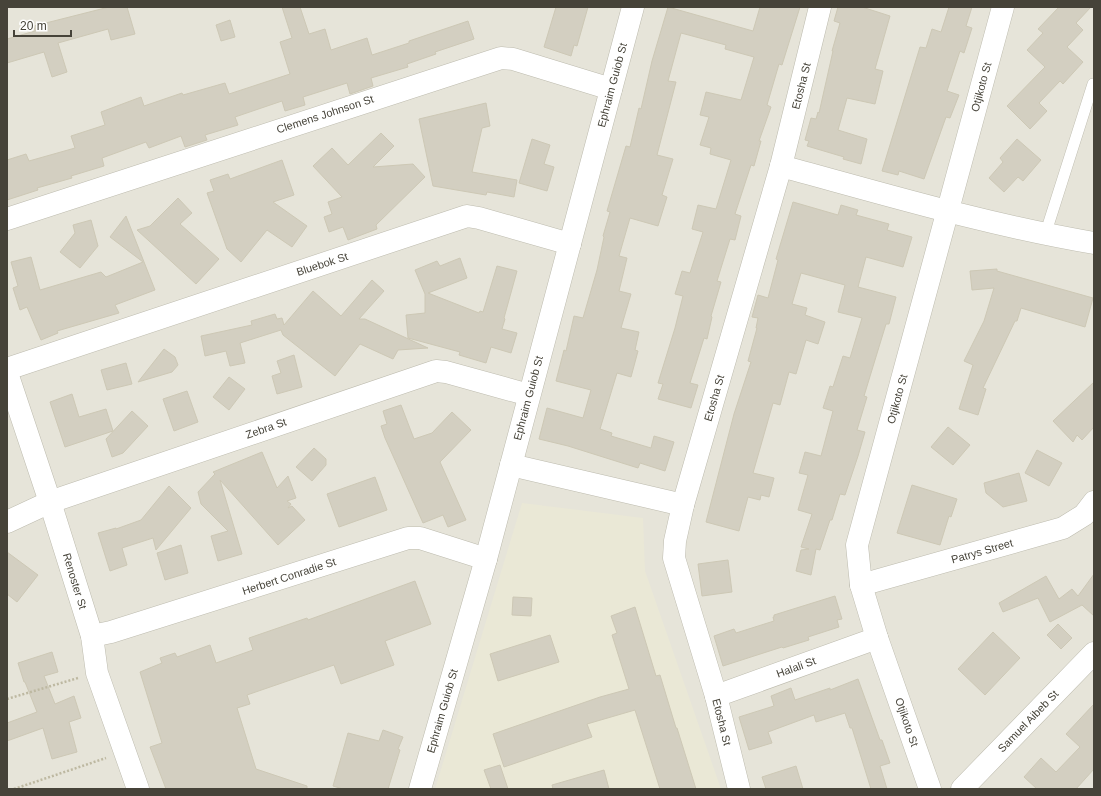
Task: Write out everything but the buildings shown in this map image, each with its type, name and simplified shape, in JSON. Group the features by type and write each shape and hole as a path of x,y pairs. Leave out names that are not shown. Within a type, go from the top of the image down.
{"street":[{"name":"Ephraim Guiob St","path":"420,789 486,559 634,7"},
{"name":"Etosha St","path":"739,789 716,696 674,558 675,541 683,506 781,166 820,7"},
{"name":"Otjikoto St","path":"930,789 877,638 861,585 857,545 1003,7"},
{"name":"Clemens Johnson St","path":"7,219 501,58 513,59 611,89"},
{"path":"781,166 948,211 1045,235 1094,243"},
{"name":"Bluebok St","path":"7,370 467,216 479,218 570,244"},
{"name":"Zebra St","path":"7,522 50,502 436,371 446,372 529,396"},
{"name":"Renoster St","path":"7,374 50,502 92,636 97,673 138,789"},
{"path":"511,465 683,506"},
{"name":"Patrys Street","path":"861,585 1063,528 1084,515 1094,502"},
{"name":"Herbert Conradie St","path":"92,636 118,630 408,538 420,538 486,559"},
{"name":"Halali St","path":"716,696 877,638"},
{"name":"Samuel Aibeb St","path":"962,789 1094,652"}],"lane":[{"path":"1045,235 1092,84"}],"path":[{"path":"7,699 97,673"},
{"path":"14,789 125,752"}],"shaded area":[{"path":"7,7 1094,7 1094,789 7,789"},
{"path":"522,503 643,518 645,571 721,789 435,789"}]}
